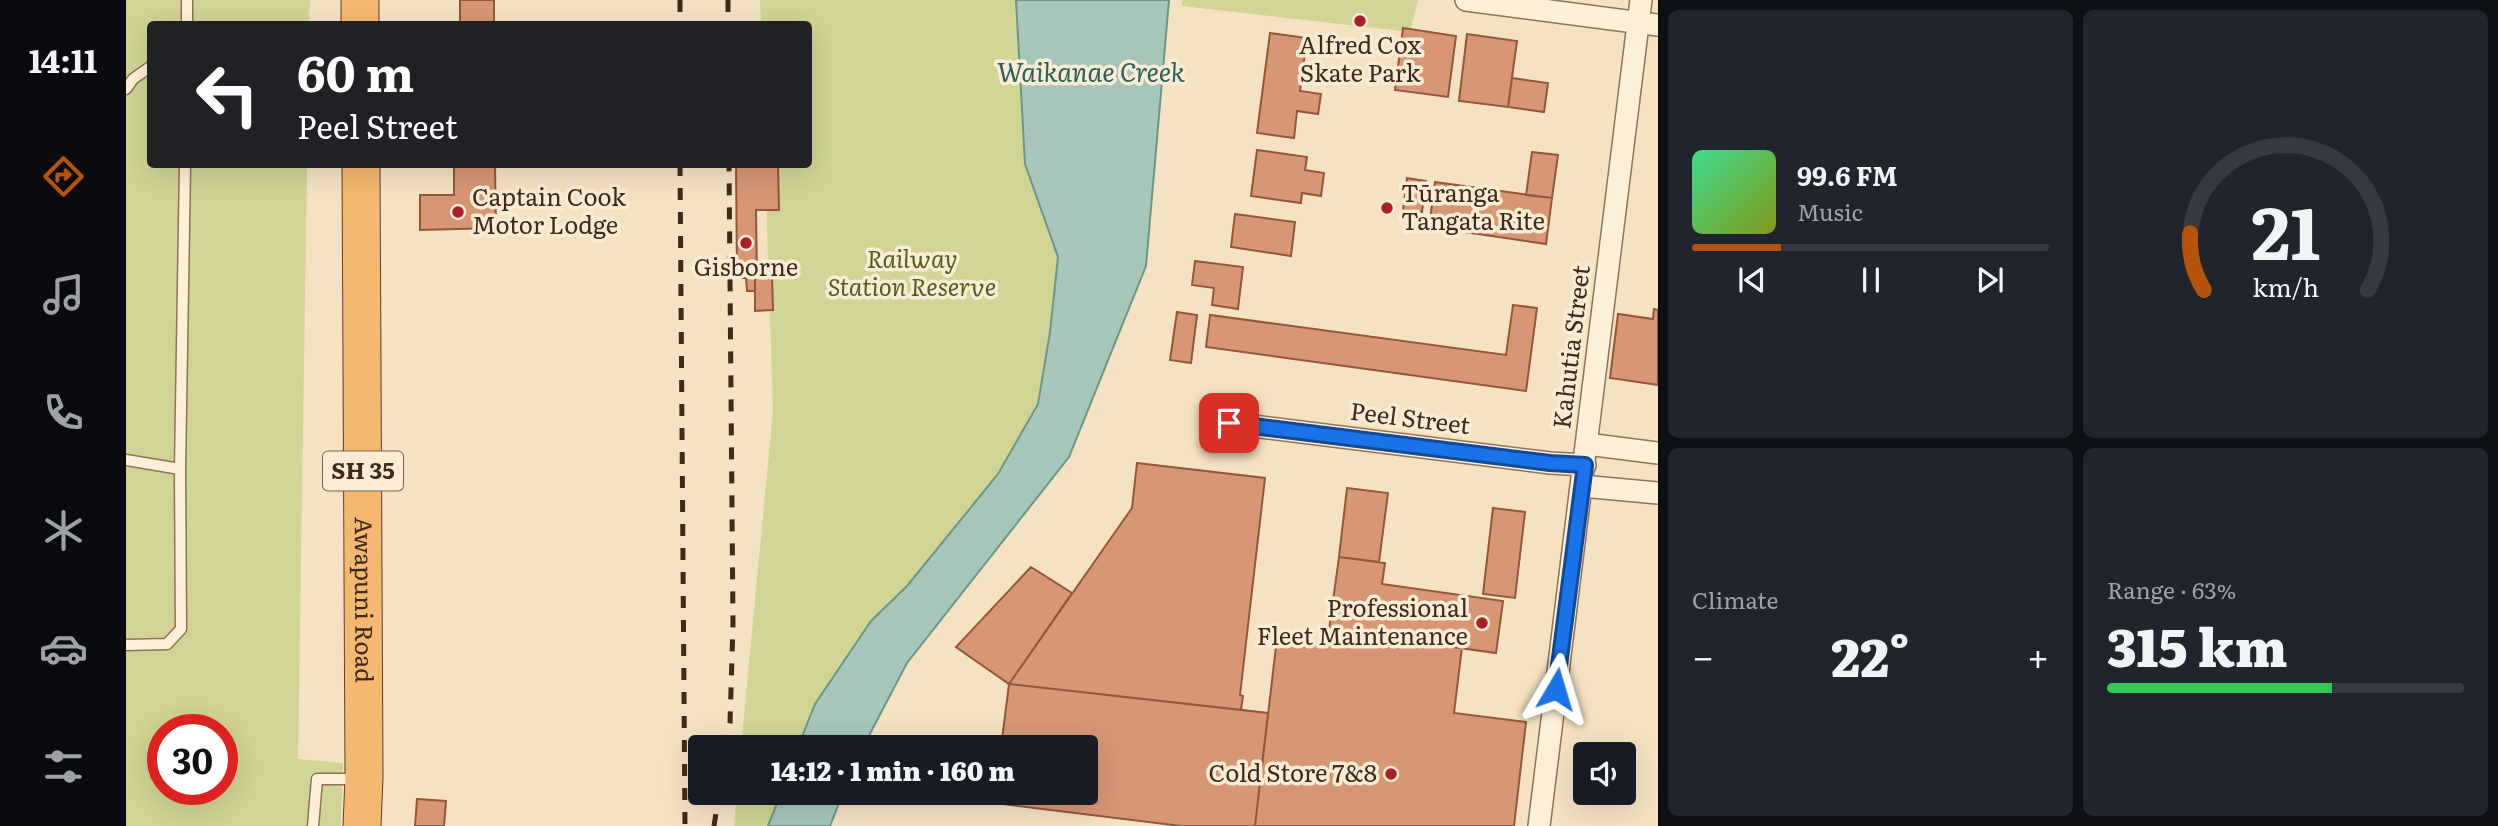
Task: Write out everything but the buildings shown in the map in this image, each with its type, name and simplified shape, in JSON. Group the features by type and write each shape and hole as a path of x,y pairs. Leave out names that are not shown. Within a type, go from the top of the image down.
{"highway":[{"path":"360,0 360,21"},
{"name":"Awapuni Road","path":"361,168 362,826"}],"street":[{"path":"1466,0 1648,25"},
{"name":"Kahutia Street","path":"1539,826 1585,465 1648,25 1642,0"},
{"name":"Peel Street","path":"1229,423 1550,463 1585,465 1658,453"},
{"name":"Peel Street","path":"1585,465 1658,493"}],"lane":[{"path":"187,0 187,21"},
{"path":"126,89 133,79 147,69"},
{"path":"126,645 167,644 181,629 180,469 185,168"},
{"path":"126,460 180,469"},
{"path":"313,826 317,779 364,778"}],"green space":[{"path":"126,0 310,0 309,21 147,21 147,168 307,168 298,759 343,763 341,826 126,826"},
{"name":"Railway Station Reserve","path":"760,0 1016,0 1025,164 1058,257 1041,410 998,474 907,586 871,621 815,704 803,735 742,735 773,411 765,168 812,168 812,21 761,21"},
{"name":"Alfred Cox Skate Park","path":"1182,0 1418,0 1410,32 1182,6"},
{"path":"736,805 776,805 768,826 734,826"}],"water":[{"name":"Waikanae Creek","path":"1016,0 1169,0 1146,266 1069,457 907,663 869,735 803,735 815,704 871,621 907,586 998,474 1038,404 1050,332 1058,257 1025,164"},
{"path":"776,805 838,805 830,826 768,826"}],"railway":[{"path":"680,0 680,21"},
{"path":"728,0 728,21"},
{"path":"680,168 685,826"},
{"path":"728,735 733,624 729,168"},
{"path":"714,826 717,805"}],"place":[{"name":"Alfred Cox Skate Park","path":"1360,21"},
{"name":"Tūranga Tangata Rite","path":"1387,208"},
{"name":"Captain Cook Motor Lodge","path":"458,212"},
{"name":"Gisborne","path":"746,243"},
{"name":"Professional Fleet Maintenance","path":"1482,623"},
{"name":"Cold Store 7&8","path":"1391,774"}],"route":[{"path":"1229,423 1550,463 1585,465 1556,689"}]}
